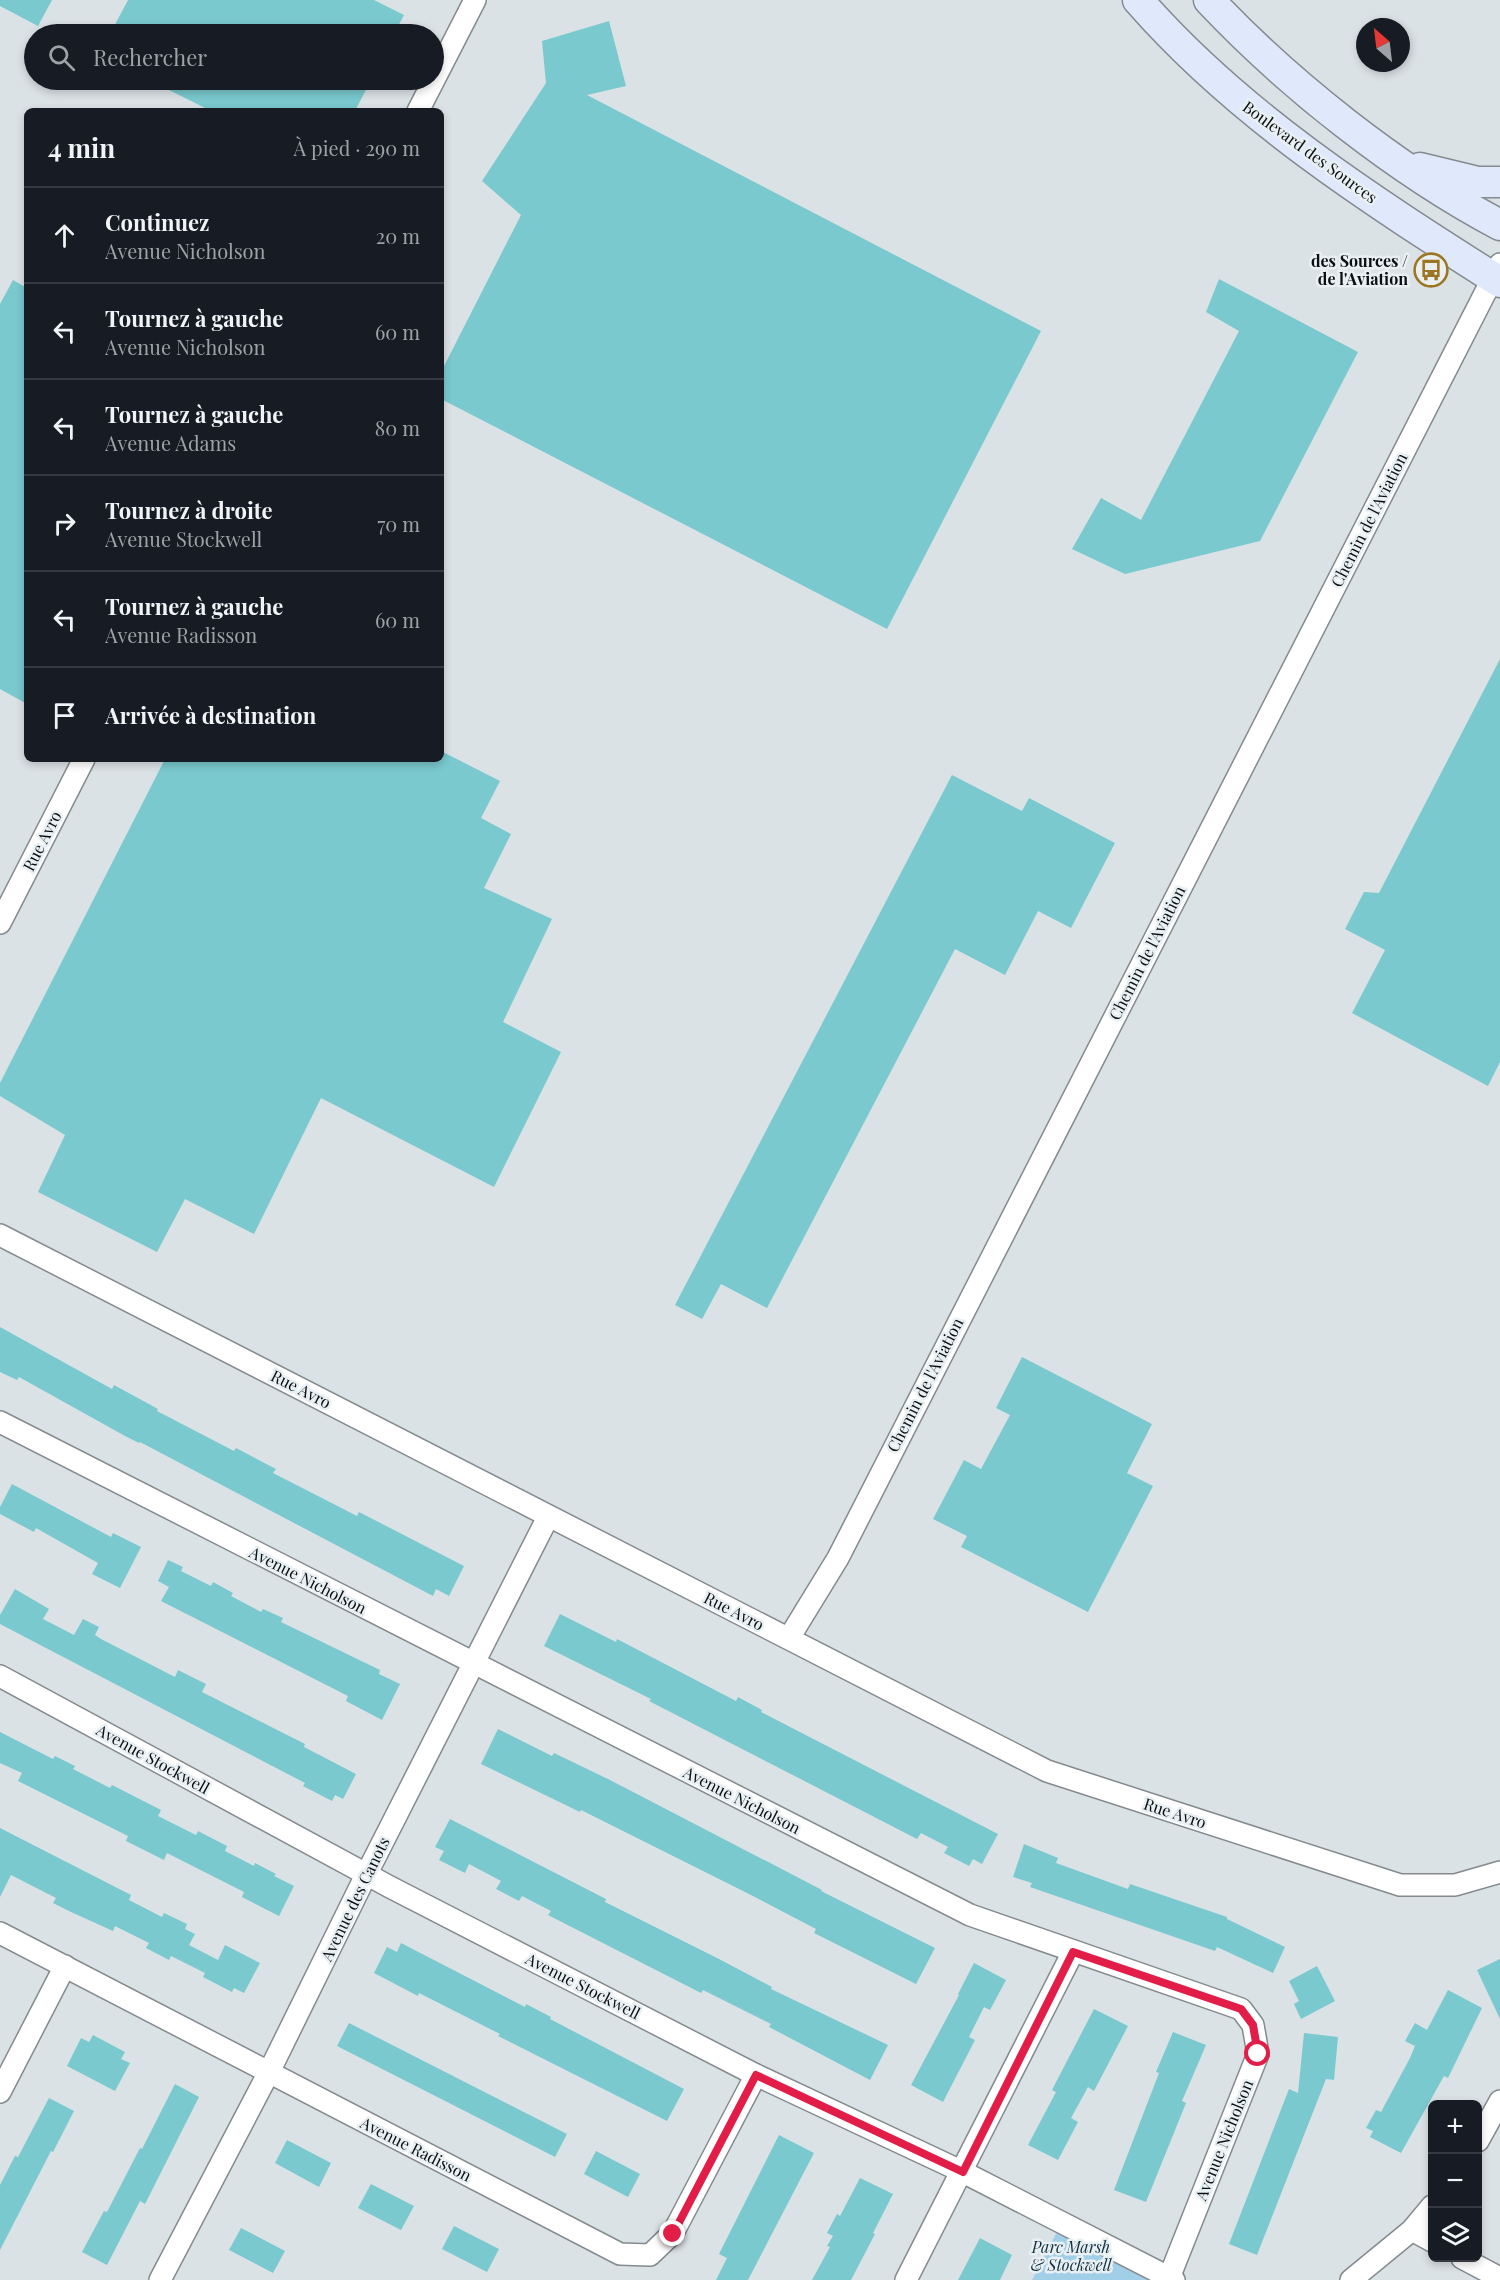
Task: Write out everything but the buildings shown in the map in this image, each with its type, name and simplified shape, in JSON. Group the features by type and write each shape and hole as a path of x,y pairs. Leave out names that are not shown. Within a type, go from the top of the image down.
{"main road":[{"name":"Boulevard des Sources","path":"1138,0 1209,73 1262,118 1394,213 1498,274"},
{"path":"1209,0 1290,76 1402,164 1470,209 1500,225"},
{"path":"1402,164 1478,182 1500,182"}],"street":[{"path":"444,60 475,0"},
{"path":"420,108 429,90"},
{"name":"Chemin de l'Aviation","path":"789,1638 838,1558 1498,274"},
{"name":"Rue Avro","path":"0,922 82,762"},
{"name":"Rue Avro","path":"0,1235 1047,1771 1400,1885 1455,1885 1500,1872"},
{"name":"Avenue Nicholson","path":"0,1422 474,1665 970,1915 1241,2009 1253,2025 1258,2054 1172,2279"},
{"name":"Avenue des Canots","path":"165,2278 548,1516"},
{"name":"Avenue Stockwell","path":"0,1676 366,1875 756,2075 963,2172 1172,2279"},
{"name":"Avenue Radisson","path":"0,1933 620,2254 650,2254 673,2234 756,2075"},
{"path":"906,2280 1073,1952"},
{"path":"0,2092 64,1966"},
{"path":"1482,2134 1500,2101"},
{"path":"1352,2280 1412,2230 1430,2208"},
{"path":"1412,2230 1428,2239"},
{"path":"1470,2262 1500,2278"}],"green space":[{"name":"Parc Marsh & Stockwell","path":"1061,2224 1171,2280 1032,2280"}],"place":[{"name":"des Sources / de l'Aviation","path":"1431,270"}],"route":[{"path":"673,2234 756,2075 963,2172 1073,1952 1241,2009 1253,2025 1258,2054"}]}
